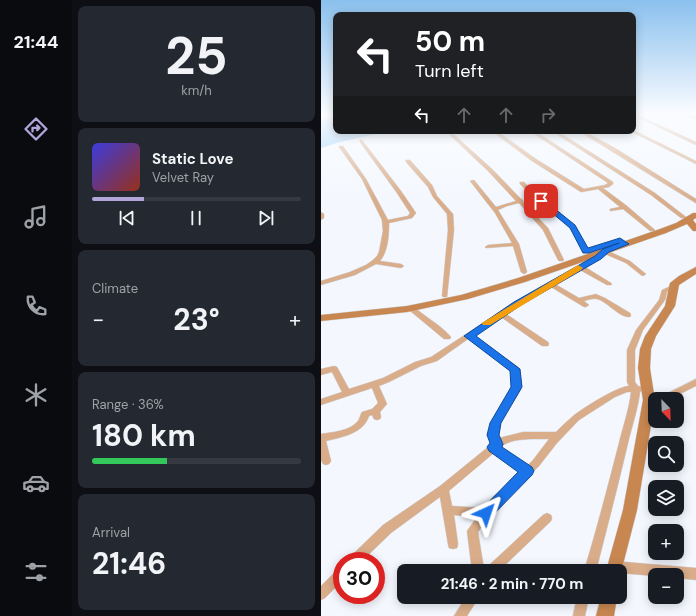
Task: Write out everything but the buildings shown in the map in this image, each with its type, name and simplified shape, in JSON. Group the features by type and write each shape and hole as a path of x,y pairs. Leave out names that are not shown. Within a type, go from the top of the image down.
{"main road":[{"path":"321,313 445,296 586,251 668,229 689,217 696,210"},
{"path":"689,217 696,229"},
{"path":"321,318 434,304 496,287 605,251 622,242 689,217"},
{"path":"648,400 642,389 645,352 656,317 671,304 673,287 675,283 696,270"},
{"path":"615,564 630,510 648,421"},
{"path":"605,616 608,604"}],"street":[{"path":"362,142 413,213 410,217 386,222"},
{"path":"460,142 521,201 546,230 561,260"},
{"path":"509,142 534,160 583,191 598,188 611,183 548,142"},
{"path":"572,142 689,217"},
{"path":"600,142 696,201"},
{"path":"653,142 696,163"},
{"path":"321,283 347,276 374,262 380,257 383,249 386,222 365,179 341,147"},
{"path":"408,161 450,214 450,245 445,296"},
{"path":"472,181 496,209 504,222 516,244 524,272"},
{"path":"522,183 573,227 586,251"},
{"path":"590,185 598,188 625,207 652,230"},
{"path":"496,209 521,201"},
{"path":"611,210 625,207"},
{"path":"487,247 516,244"},
{"path":"321,402 398,375 418,364 434,359 502,314 580,267 598,258 605,251 628,262 643,274"},
{"path":"374,262 401,266"},
{"path":"580,267 609,284"},
{"path":"551,284 583,302 596,296 627,315"},
{"path":"411,308 424,320 432,323 447,337"},
{"path":"502,314 545,344"},
{"path":"642,389 631,382 631,350 640,330 656,317"},
{"path":"469,336 515,369 517,387 495,423 493,435 495,446 527,471"},
{"path":"631,350 645,352"},
{"path":"321,372 334,369 347,393"},
{"path":"677,392 696,382"},
{"path":"326,461 321,438 357,428 364,420 365,414 376,414 383,404 374,384"},
{"path":"477,564 472,531 486,513 576,418 612,395 626,389 642,389"},
{"path":"592,564 609,504 627,428 634,406 642,389"},
{"path":"364,552 387,529 444,489 495,446 514,436 527,434 559,436"},
{"path":"444,489 453,544"},
{"path":"448,510 486,513"},
{"path":"498,564 547,518"},
{"path":"627,570 696,574"},
{"path":"321,594 333,582"},
{"path":"460,616 468,604"},
{"path":"579,616 582,604"}],"water":[{"path":"321,142 341,142 340,142 321,148"}],"slow traffic":[{"path":"487,323 578,268"}],"route":[{"path":"486,513 495,502 527,471 493,447 497,444 493,435 495,423 517,387 515,369 469,336 517,304 577,268 598,258 605,253 606,250 625,244 620,240 586,251 573,227 541,201"}]}
